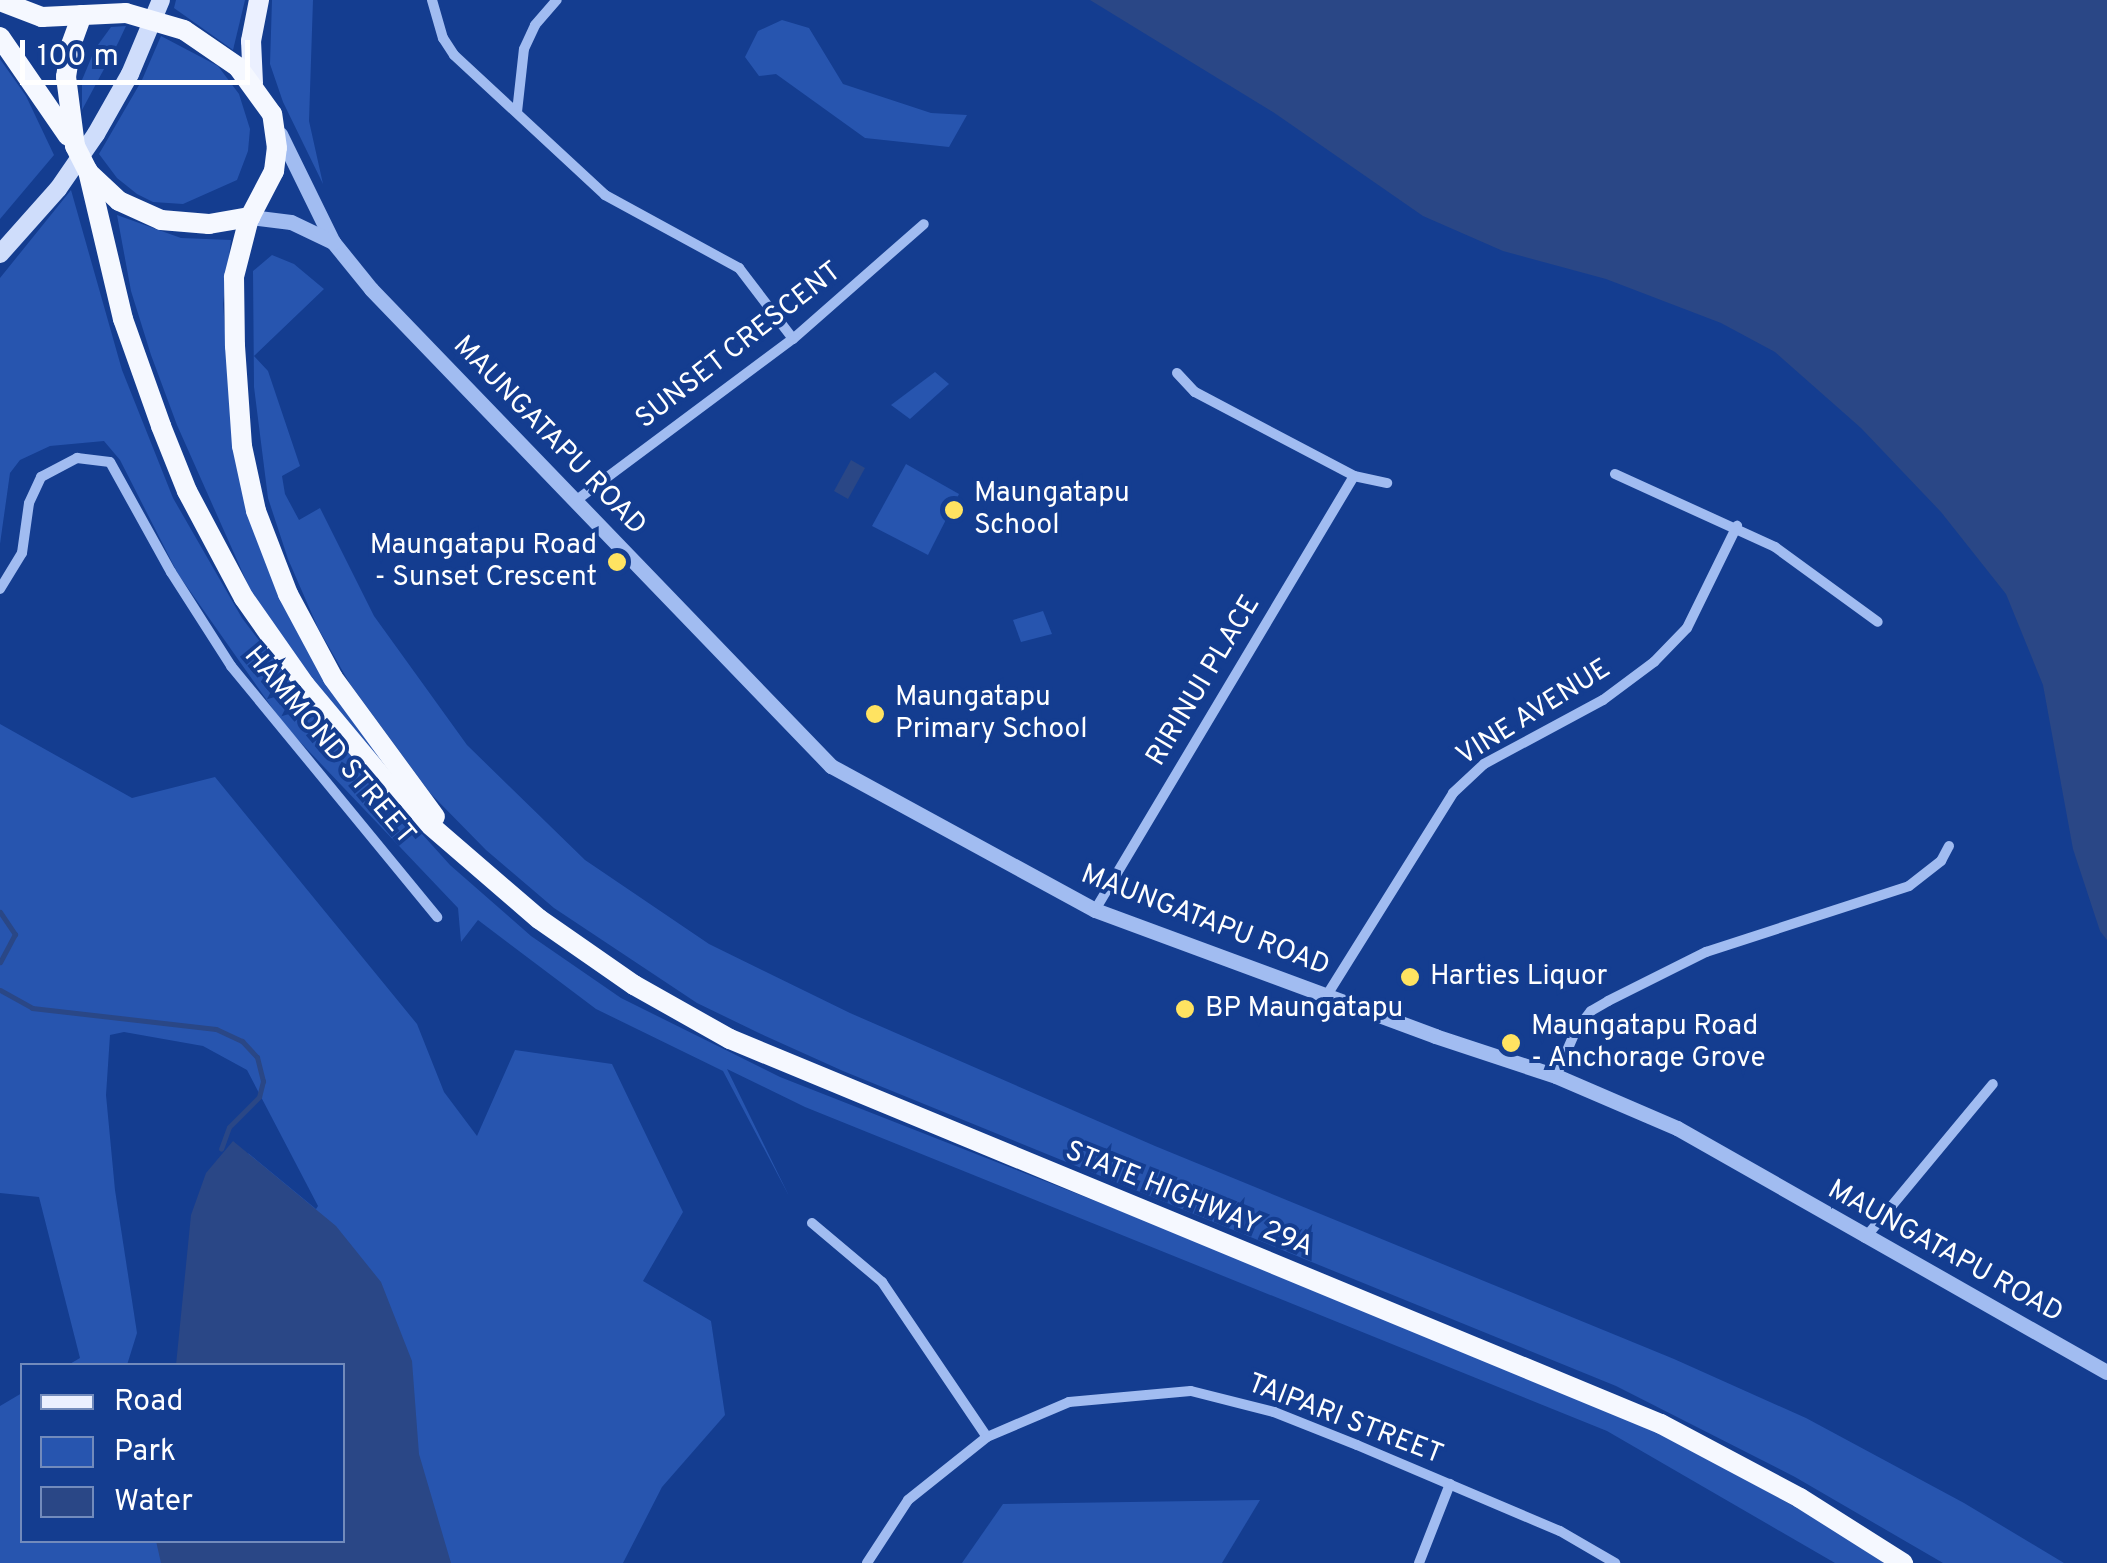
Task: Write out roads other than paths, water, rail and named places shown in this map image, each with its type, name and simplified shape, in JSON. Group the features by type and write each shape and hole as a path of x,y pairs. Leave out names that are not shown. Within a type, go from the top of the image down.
{"highway":[{"path":"0,1 42,17 85,8 126,13 184,30 224,55 253,83 274,121 274,171 249,218 210,224 161,220 120,201 88,171 70,136 0,38"},
{"path":"70,136 68,61 85,8"},
{"name":"STATE HIGHWAY 29A","path":"88,171 140,370 186,491 215,548 272,642 401,800 576,947 634,986 730,1039 1662,1424 1784,1489 1904,1563"},
{"name":"STATE HIGHWAY 29A","path":"249,218 234,277 235,346 242,446 268,550 310,639 358,717 471,861"}],"main road":[{"path":"0,254 58,189 96,134 130,74 161,0"},
{"path":"253,83 251,41 259,0"}],"street":[{"path":"432,0 443,38 454,54 624,209 738,268 792,340"},
{"path":"517,112 524,49 535,26 557,0"},
{"name":"MAUNGATAPU ROAD","path":"274,121 333,242 393,314 578,498 832,766 1095,910 1556,1076 1676,1128 2107,1372"},
{"name":"MAUNGATAPU ROAD","path":"249,218 291,222 333,242"},
{"name":"SUNSET CRESCENT","path":"578,498 792,340 924,224"},
{"path":"1177,374 1195,392 1354,476 1387,483"},
{"name":"HAMMOND STREET","path":"0,589 18,563 29,503 41,477 77,458 110,462 171,572 232,666 302,757 406,874 437,917"},
{"path":"1615,474 1737,526 1806,568 1878,622"},
{"name":"RIRINUI PLACE","path":"1095,910 1354,476"},
{"name":"VINE AVENUE","path":"1327,995 1453,793 1484,764 1592,706 1654,662 1686,628 1737,526"},
{"path":"1556,1076 1574,1032 1592,1011 1608,1001 1706,952 1909,886 1940,862 1949,846"},
{"path":"1865,1238 1993,1084"},
{"path":"812,1224 882,1282 987,1437"},
{"name":"TAIPARI STREET","path":"867,1563 908,1500 987,1437 1069,1402 1190,1392 1274,1412 1560,1530 1615,1563"},
{"path":"1419,1563 1450,1484"}],"water":[{"path":"1090,0 2107,0 2107,940 2100,931 2073,849 2043,685 2006,594 1941,512 1861,428 1775,352 1721,323 1606,279 1503,251 1423,216 1273,112"},
{"path":"851,460 865,468 848,499 834,491"},
{"path":"233,1141 336,1226 381,1282 412,1361 419,1454 451,1563 161,1563 156,1543 345,1543 345,1363 176,1363 191,1215 206,1173"}],"waterway":[{"path":"0,912 15,934 0,962"},
{"path":"0,990 32,1008 216,1029 242,1041 257,1057 263,1081 259,1097 229,1127 221,1149"}],"place":[{"name":"Maungatapu School","path":"954,510"},
{"name":"Maungatapu Road - Sunset Crescent","path":"617,562"},
{"name":"Maungatapu Primary School","path":"875,714"},
{"name":"Harties Liquor","path":"1410,977"},
{"name":"BP Maungatapu","path":"1185,1009"},
{"name":"Maungatapu Road - Anchorage Grove","path":"1511,1043"}]}
